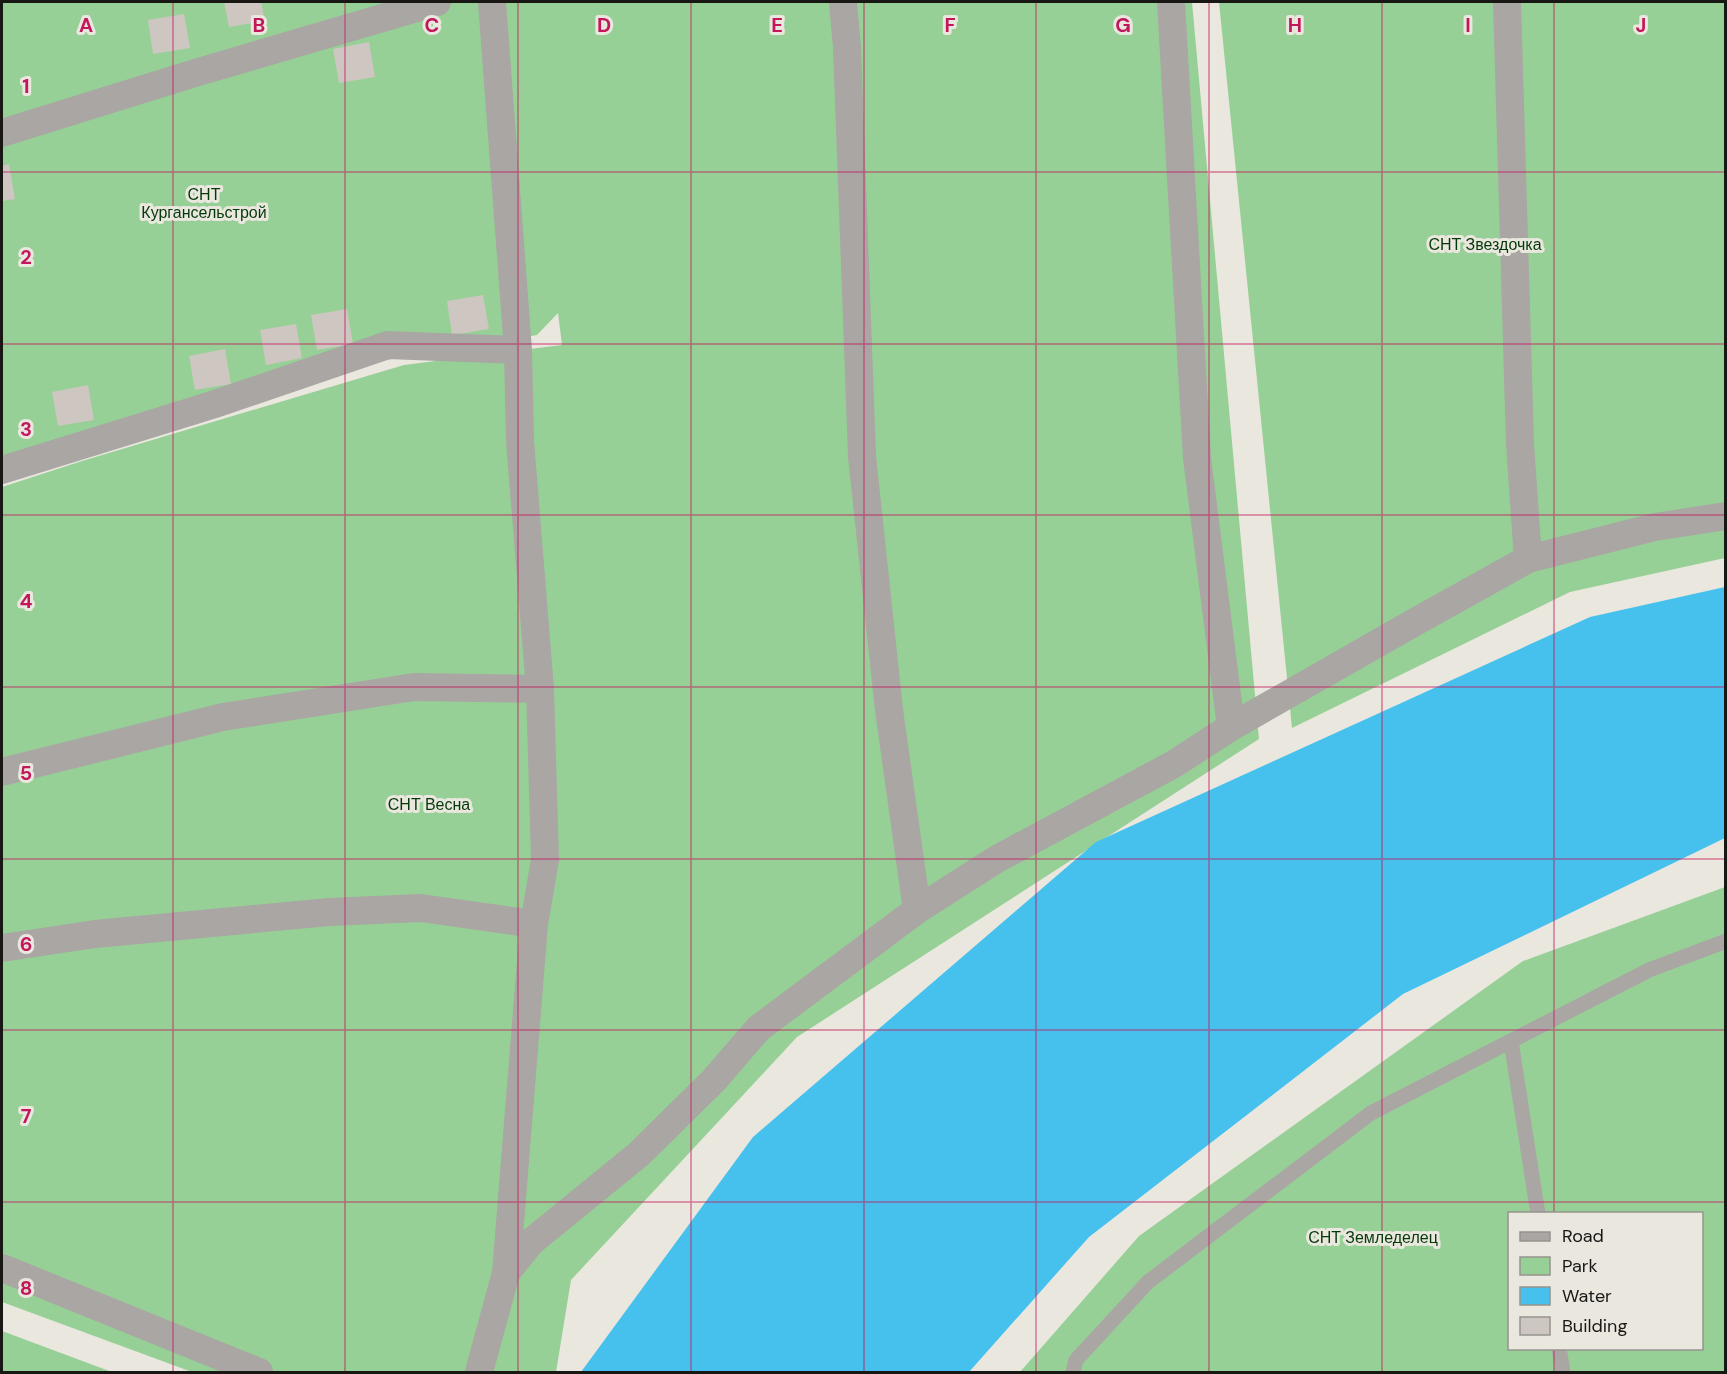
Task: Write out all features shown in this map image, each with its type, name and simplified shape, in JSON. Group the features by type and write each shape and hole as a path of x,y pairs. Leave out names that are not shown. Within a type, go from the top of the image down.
{"street":[{"path":"2,133 437,2"},
{"path":"479,1372 506,1273 534,924 544,860 540,688 520,441 518,350 492,2"},
{"path":"843,2 847,47 862,456 889,710 917,910"},
{"path":"1171,2 1197,458 1231,727"},
{"path":"1507,2 1519,420 1528,559"},
{"path":"2,470 212,405 388,345 518,350"},
{"path":"506,1273 531,1242 639,1154 714,1080 759,1028 917,910 997,859 1174,764 1231,727 1528,559 1655,527 1725,516"},
{"path":"2,772 223,717 414,687 540,688"},
{"path":"2,948 95,934 329,912 421,908 534,924"},
{"path":"2,1268 259,1372"}],"lane":[{"path":"1073,1372 1076,1360 1148,1282 1371,1113 1649,970 1725,941"},
{"path":"1511,1041 1538,1212"},
{"path":"1559,1350 1563,1372"}],"green space":[{"name":"СНТ Весна","path":"2,2 1192,2 1259,739 797,1037 571,1280 556,1372 192,1372 2,1302 2,487 404,365 562,345 558,313 537,335 373,362 2,480"},
{"name":"СНТ Звездочка","path":"1219,2 1725,2 1725,558 1570,592 1292,728"},
{"name":"СНТ Земледелец","path":"1725,887 1725,1372 1020,1372 1139,1236 1523,961"},
{"path":"2,1331 112,1372 2,1372"}],"water":[{"path":"1725,587 1725,838 1403,994 1089,1237 969,1372 581,1372 753,1137 1096,842 1590,617"}],"building":[{"path":"224,2 261,2 265,21 229,27"},
{"path":"184,14 190,48 153,54 148,20"},
{"path":"369,42 375,77 339,83 333,49"},
{"path":"9,164 15,199 2,201 2,166"},
{"path":"483,295 489,329 452,335 447,301"},
{"path":"347,309 353,344 317,350 311,315"},
{"path":"296,324 302,358 266,365 260,330"},
{"path":"225,349 231,384 195,390 189,356"},
{"path":"88,385 94,420 58,426 52,392"}],"park label":[{"name":"СНТ Кургансельстрой","path":"204,203"}]}
